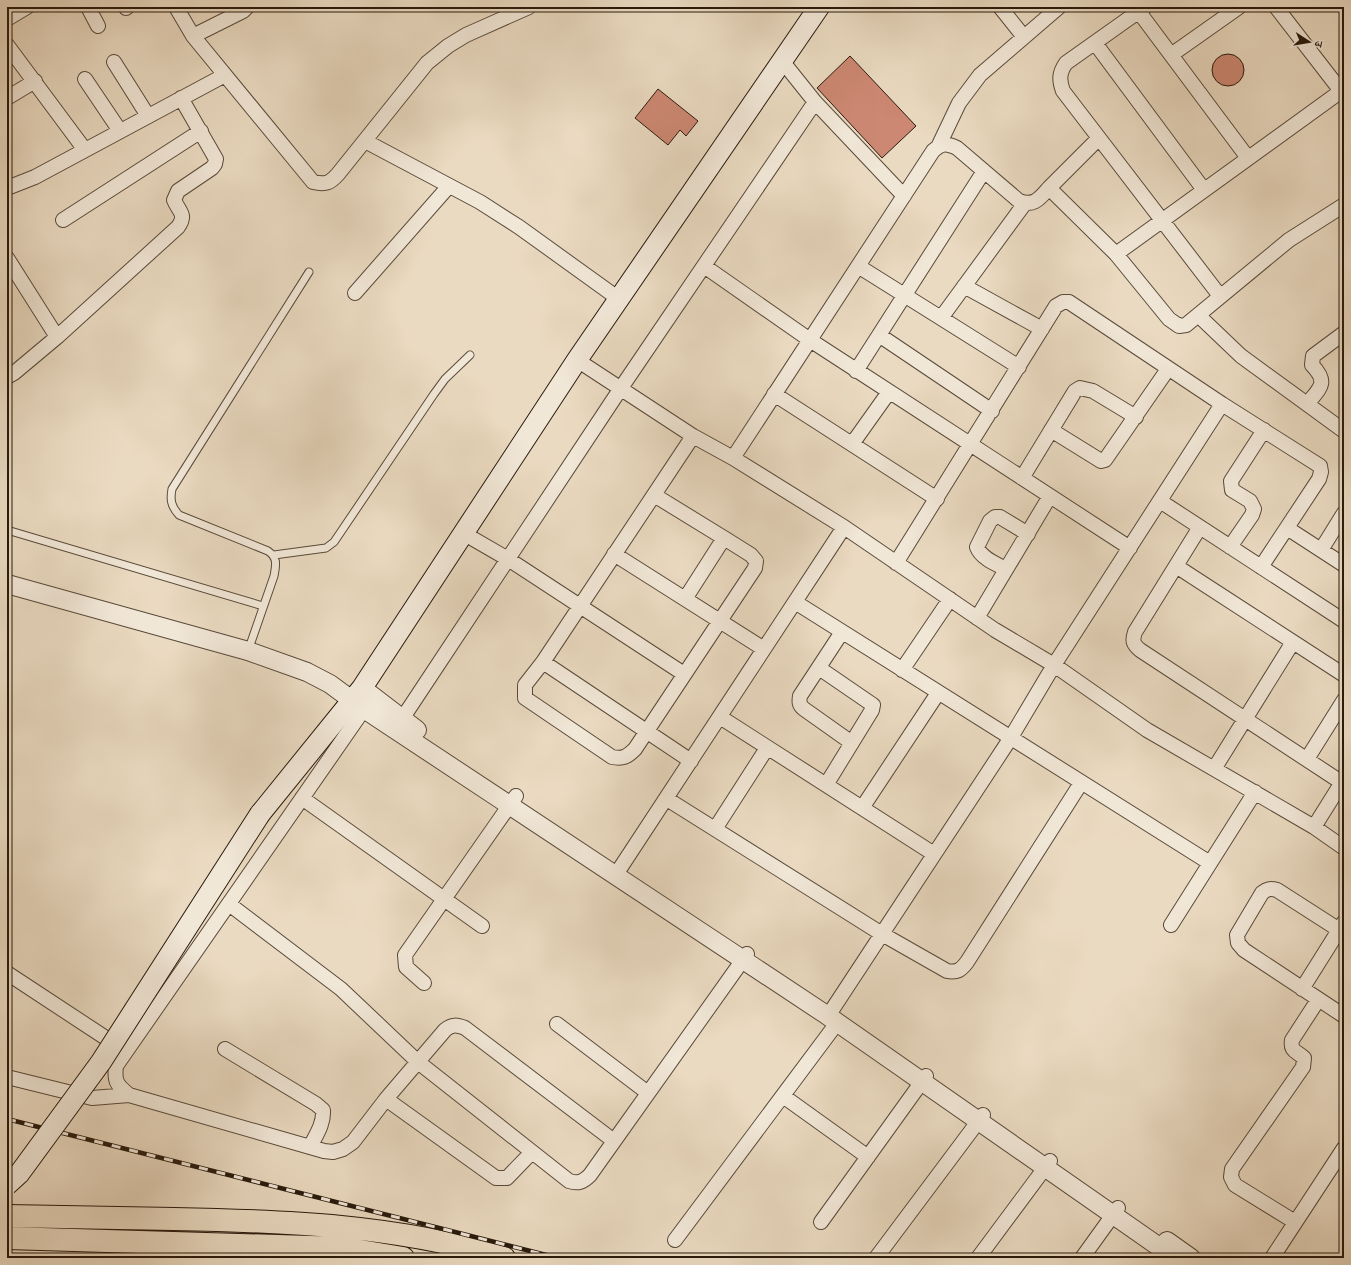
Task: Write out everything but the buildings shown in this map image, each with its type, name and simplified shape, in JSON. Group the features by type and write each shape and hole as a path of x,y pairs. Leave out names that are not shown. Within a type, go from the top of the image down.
{"highway":[{"path":"7,1216 219,1220 329,1225 408,1236 504,1258"},
{"path":"7,1238 172,1250 342,1248 403,1258"}],"main road":[{"path":"7,1185 19,1174 101,1062 260,814 359,699 463,533 577,360 783,62 819,7"}],"street":[{"path":"7,19 27,7"},
{"path":"88,7 98,26"},
{"path":"176,7 193,36 225,75 314,182 323,184 331,182 428,63 448,46 529,7"},
{"path":"193,36 243,11 247,7"},
{"path":"1000,7 1024,37"},
{"path":"733,458 933,151 939,145 960,103 970,87 980,75 1059,7"},
{"path":"1171,55 1239,7"},
{"path":"1116,254 1342,90 1276,7"},
{"path":"1220,296 1063,91 1060,82 1060,72 1066,63 1142,9 1171,55 1248,158"},
{"path":"1095,43 1204,190"},
{"path":"7,45 85,150"},
{"path":"114,62 148,116"},
{"path":"783,62 816,102 904,196"},
{"path":"7,188 35,177 225,75"},
{"path":"85,79 120,131"},
{"path":"7,98 35,81"},
{"path":"7,377 14,373 57,337 178,227 182,221 183,217 174,200 174,196 178,191 215,164 214,152 181,98"},
{"path":"402,719 621,388 816,102"},
{"path":"63,220 201,131"},
{"path":"939,145 947,144 957,148 1020,201 1031,204 1036,201 1099,138"},
{"path":"365,141 480,202 520,227 619,299"},
{"path":"856,371 984,171"},
{"path":"355,293 449,186"},
{"path":"1049,188 1116,254 1170,319 1179,326 1186,325 1289,240 1344,205"},
{"path":"941,318 1025,203"},
{"path":"7,258 57,337"},
{"path":"704,266 856,371 1130,548"},
{"path":"858,266 1019,367"},
{"path":"964,286 1042,329"},
{"path":"896,563 1056,306 1063,302 1069,302 1168,369 1320,466 1321,472 1319,479 1261,567"},
{"path":"1198,315 1241,356 1344,431"},
{"path":"1307,404 1322,383 1319,373 1312,366 1313,356 1344,333"},
{"path":"879,335 992,411"},
{"path":"577,360 693,436 733,458 844,527 977,618 1054,666 1147,730 1314,827 1344,848"},
{"path":"1051,430 1101,461 1109,457 1168,369"},
{"path":"1022,478 1075,391 1080,388 1092,391 1136,417"},
{"path":"852,444 888,392"},
{"path":"774,394 937,499"},
{"path":"675,1240 783,1096 882,934 1010,739 1054,666 1222,404"},
{"path":"1230,547 1252,515 1254,509 1250,501 1232,490 1231,481 1264,430"},
{"path":"654,495 751,555 756,561 755,568 634,749 627,756 620,759 612,757 530,703 525,698 525,685 543,662 693,436"},
{"path":"977,618 1050,496"},
{"path":"1160,501 1344,621"},
{"path":"1321,550 1344,512"},
{"path":"1006,569 984,556 979,552 977,547 990,521 995,517 1000,517 1028,534"},
{"path":"618,872 844,527"},
{"path":"1200,527 1135,632 1133,639 1134,645 1245,719 1343,781 1314,827"},
{"path":"1287,528 1344,565"},
{"path":"463,533 508,559 684,674"},
{"path":"685,599 724,538"},
{"path":"614,554 764,649"},
{"path":"1176,566 1344,675"},
{"path":"7,584 248,651 307,672 402,719 513,801"},
{"path":"902,670 950,599"},
{"path":"795,602 1010,739 1210,863"},
{"path":"842,632 800,696 800,706 852,743"},
{"path":"1214,769 1293,642"},
{"path":"543,662 691,761"},
{"path":"819,668 873,705 872,710 826,785"},
{"path":"862,808 938,693"},
{"path":"129,1095 119,1087 114,1077 116,1066 302,798 359,699"},
{"path":"359,699 745,957 981,1117 1116,1211 1191,1258"},
{"path":"1307,759 1344,700"},
{"path":"720,717 934,854"},
{"path":"716,829 767,748"},
{"path":"667,799 882,934 947,971 954,972 961,969 1081,783"},
{"path":"1171,925 1255,792"},
{"path":"302,798 482,926"},
{"path":"424,983 406,967 405,955 513,801"},
{"path":"1302,989 1342,928 1277,890 1266,890 1237,935 1238,943 1244,950 1318,1000 1344,1016"},
{"path":"229,904 341,990 418,1062 569,1181 576,1183 584,1181 590,1176 745,957"},
{"path":"7,973 126,1052"},
{"path":"1295,1222 1234,1185 1231,1177 1232,1169 1303,1067 1304,1058 1294,1052 1291,1044 1318,1000"},
{"path":"557,1024 648,1093"},
{"path":"7,1077 92,1098 129,1095 310,1147 333,1152 343,1149 353,1142 386,1098 450,1026 458,1025 465,1028 614,1142"},
{"path":"225,1049 316,1104 323,1110 321,1126 310,1147"},
{"path":"821,1222 924,1079"},
{"path":"783,1096 868,1157"},
{"path":"386,1098 496,1178 507,1178 532,1152"},
{"path":"876,1258 981,1117"},
{"path":"1272,1258 1344,1148"},
{"path":"978,1258 1048,1164"},
{"path":"1082,1258 1116,1211"},
{"path":"1116,1211 1174,1258"}],"lane":[{"path":"248,651 274,576 277,564 274,556 268,551 179,515 173,508 170,498 172,489 310,272"},
{"path":"274,556 326,548 341,535 434,394 446,379 470,355"},
{"path":"7,530 263,606"}],"railway":[{"path":"7,1119 558,1258"}]}
